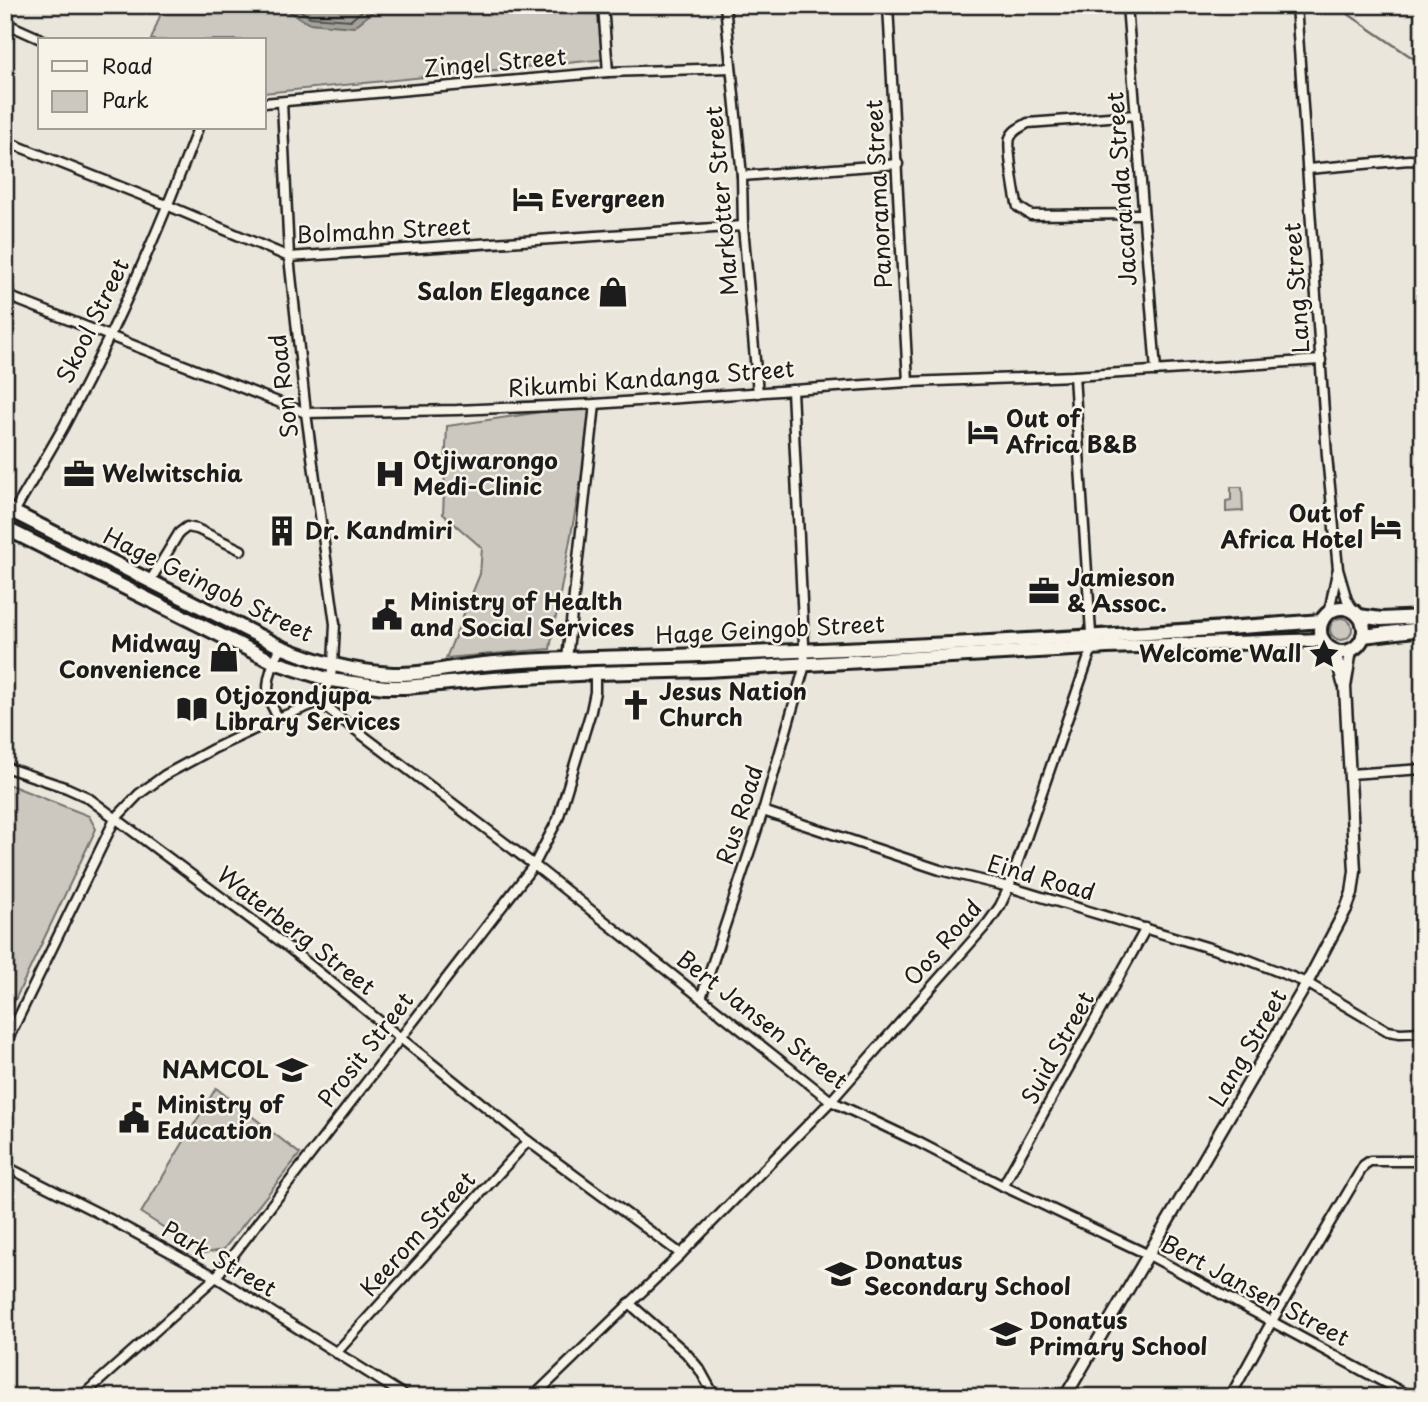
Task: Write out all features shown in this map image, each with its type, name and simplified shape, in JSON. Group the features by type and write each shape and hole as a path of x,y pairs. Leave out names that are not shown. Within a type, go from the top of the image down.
{"highway":[{"name":"Hage Geingob Street","path":"10,510 309,659 395,674 567,659 805,650 1323,640"},
{"name":"Hage Geingob Street","path":"5,526 274,662 330,680 385,687 595,673 805,665 1092,643 1325,617 1341,608 1381,619 1423,617"},
{"path":"1325,617 1320,631 1326,645 1335,651 1346,651 1356,646 1363,636 1364,629 1356,613"},
{"path":"232,640 239,626"},
{"path":"1363,636 1423,629"}],"street":[{"path":"603,5 608,72"},
{"name":"Markotter Street","path":"725,5 742,176 743,226 758,393"},
{"name":"Panorama Street","path":"888,5 908,382"},
{"name":"Jacaranda Street","path":"1127,5 1156,371"},
{"name":"Lang Street","path":"1296,5 1327,456 1338,569 1347,600 1356,613"},
{"path":"5,23 39,38"},
{"name":"Zingel Street","path":"266,103 608,72 731,68"},
{"name":"Son Road","path":"282,102 289,257 306,413 335,624 330,680"},
{"path":"1136,115 1028,123 1015,130 1010,139 1014,195 1018,207 1031,215 1143,214"},
{"name":"Skool Street","path":"5,526 10,510 65,423 109,335 169,206 197,130"},
{"name":"Bolmahn Street","path":"5,141 289,257 743,226"},
{"path":"1308,169 1423,161"},
{"path":"742,176 898,164"},
{"name":"Rikumbi Kandanga Street","path":"5,295 306,413 595,404 908,382 1074,376 1321,360"},
{"name":"Oos Road","path":"533,1397 681,1254 831,1101 1000,906 1009,887 1092,643 1074,376"},
{"name":"Rus Road","path":"701,998 763,811 805,665 792,390"},
{"path":"567,659 595,404"},
{"path":"150,581 179,533 187,527 241,550"},
{"name":"Lang Street","path":"1325,617 1338,569"},
{"path":"278,718 269,700 268,689 274,662 281,647"},
{"name":"Lang Street","path":"1345,687 1351,650"},
{"name":"Lang Street","path":"1065,1397 1307,984 1346,909 1354,880 1350,774 1345,687 1335,651"},
{"name":"Prosit Street","path":"81,1397 216,1277 534,864 558,819 591,711 595,673"},
{"path":"5,1045 115,819 139,794 164,775 278,718 320,702 330,680"},
{"name":"Bert Jansen Street","path":"320,702 534,864 831,1101 1149,1255 1411,1397"},
{"name":"Waterberg Street","path":"5,767 87,797 284,944 528,1141 681,1254"},
{"path":"1350,774 1423,769"},
{"name":"Eind Road","path":"763,811 940,870 1009,887 1248,960 1307,984 1388,1031 1423,1032"},
{"name":"Suid Street","path":"1003,1186 1146,929"},
{"name":"Keerom Street","path":"336,1353 528,1141"},
{"path":"1230,1397 1366,1162 1423,1161"},
{"name":"Park Street","path":"5,1166 216,1277 407,1397"},
{"path":"629,1303 686,1353 700,1370 715,1397"}],"green space":[{"path":"164,5 279,5 308,23 381,5 603,5 607,59 266,93 266,38 152,38"},
{"path":"595,404 550,649 446,658 480,574 482,548 443,514 447,426"},
{"path":"1231,487 1242,487 1243,511 1226,512 1226,501 1231,500"},
{"path":"1337,618 1345,618 1352,625 1352,633 1345,640 1337,640 1330,633 1330,625"},
{"path":"5,783 89,816 96,829 5,1021"},
{"path":"216,1088 300,1154 223,1250 204,1253 141,1213"}],"water":[{"path":"279,5 381,5 354,27 308,23"}],"waterway":[{"path":"1335,5 1423,65"}],"place":[{"name":"Evergreen","path":"528,199"},
{"name":"Salon Elegance","path":"613,292"},
{"name":"Out of Africa B&B","path":"983,432"},
{"name":"Welwitschia","path":"79,474"},
{"name":"Otjiwarongo Medi-Clinic","path":"390,474"},
{"name":"Out of Africa Hotel","path":"1386,527"},
{"name":"Dr. Kandmiri","path":"282,531"},
{"name":"Jamieson & Assoc.","path":"1044,591"},
{"name":"Ministry of Health and Social Services","path":"387,615"},
{"name":"Welcome Wall","path":"1324,654"},
{"name":"Midway Convenience","path":"224,657"},
{"name":"Jesus Nation Church","path":"636,705"},
{"name":"Otjozondjupa Library Services","path":"192,709"},
{"name":"NAMCOL","path":"292,1070"},
{"name":"Ministry of Education","path":"134,1118"},
{"name":"Donatus Secondary School","path":"841,1274"},
{"name":"Donatus Primary School","path":"1006,1334"}]}
